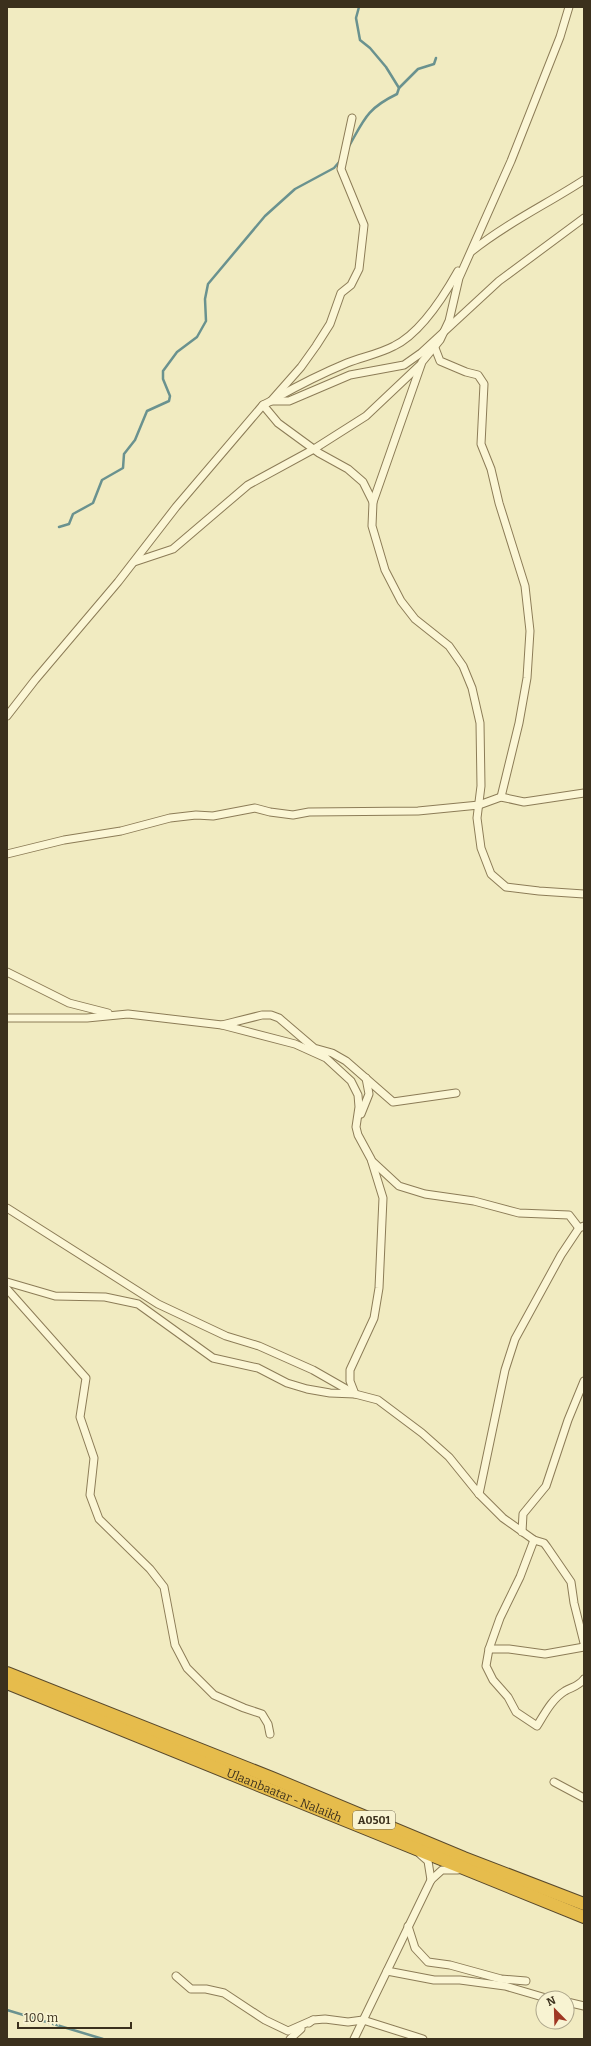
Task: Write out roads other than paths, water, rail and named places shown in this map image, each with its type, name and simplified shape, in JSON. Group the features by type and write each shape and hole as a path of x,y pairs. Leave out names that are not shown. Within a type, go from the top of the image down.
{"highway":[{"name":"Ulaanbaatar - Nalaikh","path":"7,1672 279,1781 464,1858 584,1904"},
{"name":"Ulaanbaatar - Nalaikh","path":"7,1683 584,1917"}],"street":[{"path":"134,562 173,549 248,484 314,449 366,416 400,385 435,348 449,321 459,278 486,222 560,37 569,7"},
{"path":"271,401 301,368 316,346 330,324 341,293 351,285 359,269 364,225 341,170 352,118"},
{"path":"7,716 35,680 134,562 176,507 263,405 306,381 346,363 394,346 421,324 443,297 470,253 490,237 584,180"},
{"path":"271,401 289,401 350,375 404,365 422,353 500,280 584,218"},
{"path":"435,348 440,361 466,372 478,374 484,384 480,422 481,444 491,469 499,503 525,586 530,631 527,678 511,764 501,798"},
{"path":"422,362 373,502 372,526 385,570 401,601 415,619 449,646 463,666 472,688 480,723 481,779 477,818 481,848 491,874 506,887 584,894"},
{"path":"263,405 278,423 314,449 352,472 363,482 373,502"},
{"path":"7,854 42,845 121,831 170,818 196,815 213,816 250,809 293,815 309,812 418,811 479,805 501,798 524,802 584,793"},
{"path":"7,972 69,1003 115,1014 222,1025 284,1040 326,1058 366,1078"},
{"path":"7,1018 87,1018 115,1014"},
{"path":"222,1025 262,1015 271,1015 279,1018 314,1048 332,1053 346,1061 393,1102 456,1093"},
{"path":"326,1058 336,1065 354,1086 358,1095 359,1118"},
{"path":"356,1394 350,1381 350,1370 374,1318 379,1288 382,1198 371,1159 358,1135 356,1127 369,1094 366,1078"},
{"path":"371,1159 399,1186 425,1194 474,1201 519,1213 569,1215 581,1227 557,1261 514,1339 505,1370 479,1494"},
{"path":"7,1208 158,1304 226,1336 259,1346 306,1367 356,1394"},
{"path":"7,1282 55,1296 105,1297 138,1304 213,1358 258,1368 287,1383 307,1389 330,1393 356,1394 378,1400 422,1433 449,1457 479,1494 503,1518 534,1540 544,1544 571,1582 574,1603 584,1643"},
{"path":"7,1289 86,1378 80,1417 94,1458 90,1495 99,1519 150,1569 164,1587 175,1645 187,1668 214,1695 262,1714 268,1724 270,1734"},
{"path":"522,1532 523,1514 546,1486 568,1420 584,1381"},
{"path":"534,1540 520,1577 500,1618 489,1649 486,1666 493,1680 508,1697 516,1712 537,1726 551,1704 565,1691 580,1684 584,1679"},
{"path":"489,1649 509,1649 545,1654 584,1647"},
{"path":"554,1782 584,1798"},
{"path":"410,1847 428,1861 431,1880"},
{"path":"354,2039 431,1880 442,1870 470,1870"},
{"path":"408,1926 415,1948 428,1962 450,1965 501,1979 526,1981"},
{"path":"386,1971 434,1980 460,1980 506,1986 535,1995"},
{"path":"176,1976 190,1989 224,1993 265,2020 288,2031 313,2020 325,2019 348,2022 364,2020 423,2039"},
{"path":"290,2039 313,2020"}],"waterway":[{"path":"348,148 362,123 372,110 397,94 399,88 386,67 370,48 360,40 356,18 359,7"},
{"path":"399,88 418,69 434,64 436,58"},
{"path":"59,527 69,524 73,514 93,503 102,480 123,468 124,454 135,440 147,411 169,401 170,396 163,379 163,371 177,352 197,337 206,321 205,299 208,284 265,216 295,189 334,168 340,161"},
{"path":"7,2010 103,2039"}]}
